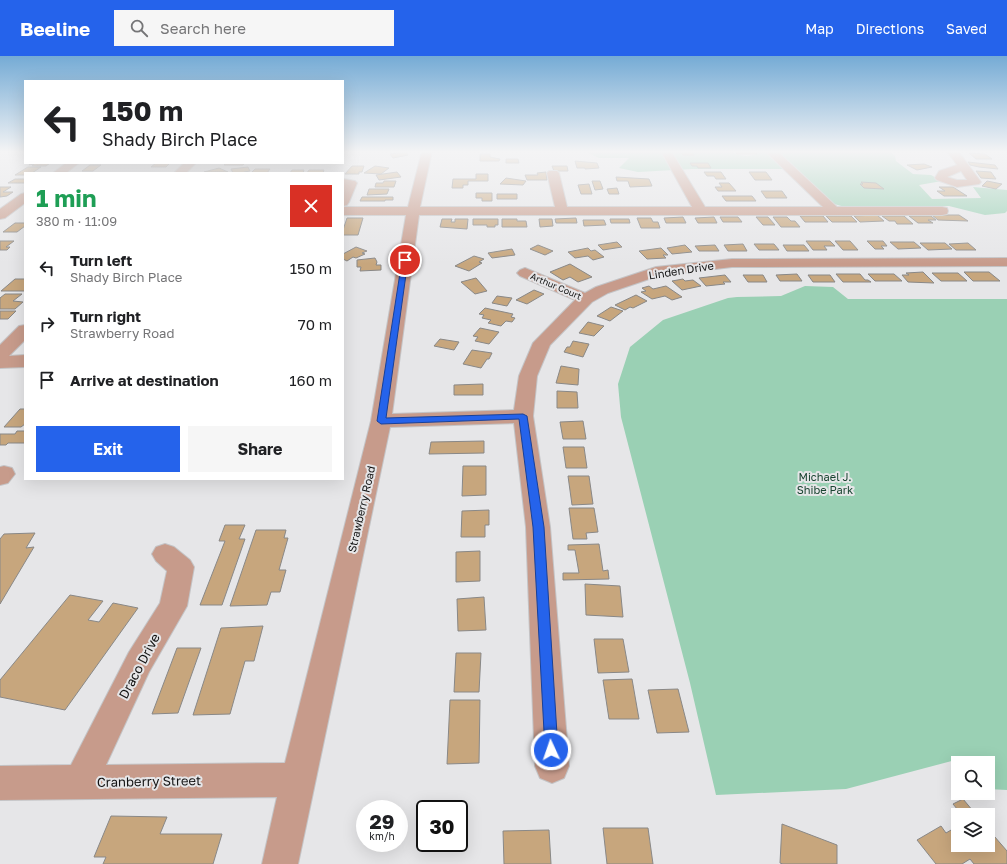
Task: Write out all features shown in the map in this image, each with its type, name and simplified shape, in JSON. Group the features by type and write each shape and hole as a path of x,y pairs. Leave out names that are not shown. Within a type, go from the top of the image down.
{"street":[{"path":"344,200 349,189"},
{"name":"Strawberry Road","path":"280,864 381,421 413,210 418,189"},
{"path":"557,189 562,211"},
{"path":"688,189 701,211"},
{"path":"811,189 834,210"},
{"path":"1,214 24,198"},
{"path":"344,211 942,210"},
{"path":"1,214 24,213"},
{"name":"Linden Drive","path":"552,766 538,527 523,416 528,376 542,343 586,299 602,290 656,272 732,263 1007,262"},
{"name":"Arthur Court","path":"525,273 586,299"},
{"path":"0,355 24,331"},
{"path":"0,362 24,361"},
{"path":"381,421 523,416"},
{"name":"Draco Drive","path":"81,782 139,662 173,606 181,567 165,554"},
{"name":"Cranberry Street","path":"0,783 298,780"}],"green space":[{"path":"812,189 922,189 932,199 981,198 974,189 1007,190 1007,211 1005,213 985,215 949,206 849,208 834,204"},
{"name":"Michael J. Shibe Park","path":"805,286 833,287 848,299 1007,299 1007,790 995,789 995,756 951,756 951,761 846,789 716,795 690,683 621,417 618,384 630,347 663,320 728,298 781,296"}],"building":[{"path":"0,189 8,189 3,192 13,192 7,196 0,197"},
{"path":"369,189 389,189 387,194 367,195"},
{"path":"579,189 590,189 592,194 581,194"},
{"path":"607,189 617,189 619,194 609,194"},
{"path":"716,189 734,189 736,191 718,191"},
{"path":"942,189 956,189 967,196 944,196 937,191 945,191"},
{"path":"761,191 782,191 787,198 766,198"},
{"path":"476,193 492,193 492,201 482,201 482,198 476,198"},
{"path":"497,194 517,194 517,199 497,199"},
{"path":"722,196 752,196 756,201 726,201"},
{"path":"362,197 393,197 393,200 360,201"},
{"path":"877,215 884,221 860,222 854,216"},
{"path":"932,215 959,215 968,221 938,220"},
{"path":"800,216 823,216 828,222 805,222"},
{"path":"826,216 851,216 857,222 832,222"},
{"path":"882,216 904,216 913,224 897,224 895,221 889,221"},
{"path":"909,216 931,216 936,220 928,220 933,223 918,223"},
{"path":"683,217 686,223 666,223 664,218"},
{"path":"714,217 717,223 698,223 695,218"},
{"path":"720,217 738,217 742,222 723,222"},
{"path":"756,217 768,217 775,225 763,225"},
{"path":"773,217 787,217 791,221 795,221 800,227 781,227"},
{"path":"347,218 363,218 358,235 344,235 344,227"},
{"path":"576,218 577,223 556,223 555,219"},
{"path":"637,218 651,218 653,222 658,222 660,228 641,228"},
{"path":"442,219 452,219 451,222 455,222 455,219 468,219 467,229 440,227"},
{"path":"473,219 498,219 498,225 495,225 495,227 487,227 487,225 473,225"},
{"path":"502,219 517,219 517,221 526,221 527,227 502,227"},
{"path":"539,219 552,219 553,226 540,227"},
{"path":"610,219 629,219 630,223 611,223"},
{"path":"583,220 604,220 606,225 584,226"},
{"path":"15,223 24,223 24,227 17,232 3,232"},
{"path":"0,241 14,241 6,247 10,247 7,250 0,250"},
{"path":"806,241 830,241 835,246 824,246 827,250 813,250"},
{"path":"835,241 850,241 858,250 843,250"},
{"path":"867,241 883,241 887,246 881,246 884,249 875,249"},
{"path":"617,242 622,247 603,250 598,245"},
{"path":"890,242 914,242 921,248 898,249"},
{"path":"920,243 945,243 952,249 928,250"},
{"path":"968,243 976,250 956,250 949,244"},
{"path":"743,244 747,251 728,251 724,245"},
{"path":"754,244 774,244 779,250 759,250"},
{"path":"538,245 553,251 545,255 530,249"},
{"path":"685,245 692,252 672,254 667,248"},
{"path":"715,245 719,251 699,251 695,246"},
{"path":"783,245 804,245 809,251 787,251"},
{"path":"356,247 367,251 362,253 365,254 356,258 353,257 347,261 344,260 344,253"},
{"path":"588,248 591,251 595,250 604,257 593,260 588,256 575,258 568,252"},
{"path":"661,248 668,255 663,255 666,258 647,259 639,251"},
{"path":"512,249 515,255 492,258 488,253"},
{"path":"474,256 484,259 479,262 482,263 469,271 455,266"},
{"path":"375,258 377,262 376,265 381,265 381,270 360,271 361,267 357,267 357,260"},
{"path":"570,264 592,277 578,282 570,277 563,280 550,272"},
{"path":"923,272 934,283 908,282 902,275 909,275 906,273"},
{"path":"964,272 989,272 1000,281 973,281"},
{"path":"932,273 958,273 967,281 941,281"},
{"path":"797,274 802,281 780,281 776,275"},
{"path":"836,274 860,274 865,280 871,282 843,282"},
{"path":"868,274 894,274 902,281 875,281"},
{"path":"725,275 731,282 723,282 725,284 706,286 699,278"},
{"path":"743,275 763,275 767,282 748,282"},
{"path":"808,275 830,275 835,282 813,282"},
{"path":"476,278 487,291 475,294 461,282"},
{"path":"15,279 24,279 24,291 1,291"},
{"path":"683,279 685,281 693,280 701,286 682,290 672,281"},
{"path":"649,286 653,289 666,286 682,297 672,300 665,296 652,299 641,292 646,291 642,288"},
{"path":"534,290 544,294 527,304 516,300"},
{"path":"5,294 22,294 13,301 23,302 15,309 0,309 0,298"},
{"path":"636,295 647,301 625,310 615,305"},
{"path":"497,296 512,298 507,306 492,303"},
{"path":"611,307 623,311 610,321 597,316"},
{"path":"485,308 513,314 511,317 515,318 512,322 506,321 501,326 488,323 491,320 482,318 484,315 479,314"},
{"path":"0,311 16,311 8,319 0,319"},
{"path":"588,322 604,326 594,336 579,333"},
{"path":"480,328 499,332 489,344 475,341 478,337 473,336"},
{"path":"440,339 459,342 454,350 434,346"},
{"path":"573,341 589,344 583,357 564,352 567,347 570,347"},
{"path":"472,350 492,353 481,368 463,364"},
{"path":"561,366 579,369 578,385 556,383"},
{"path":"483,384 483,395 454,395 454,385"},
{"path":"557,391 577,392 578,408 557,408"},
{"path":"20,409 24,409 24,425 21,427 4,427"},
{"path":"583,421 586,439 563,439 560,422"},
{"path":"17,431 24,431 24,443 8,443 6,445 0,445 0,434 15,434"},
{"path":"484,441 484,453 429,454 431,442"},
{"path":"563,447 584,447 587,468 566,468"},
{"path":"463,466 486,466 486,495 462,496"},
{"path":"568,476 589,476 593,504 572,505"},
{"path":"569,508 594,508 598,532 586,533 587,539 573,539"},
{"path":"489,510 489,525 485,525 485,537 461,537 462,511"},
{"path":"225,525 245,525 239,539 245,539 222,605 200,605 225,541 219,541"},
{"path":"256,530 286,530 284,538 288,538 279,570 286,570 280,592 271,592 267,605 230,606"},
{"path":"35,533 26,548 34,547 0,604 0,539 4,534"},
{"path":"599,544 603,571 608,570 609,579 563,580 563,573 579,573 575,550 568,550 568,545"},
{"path":"480,551 480,581 456,582 456,552"},
{"path":"585,584 620,586 623,617 586,615"},
{"path":"70,595 103,601 88,620 99,622 113,603 138,608 65,710 0,697 0,680"},
{"path":"484,597 486,630 458,631 457,599"},
{"path":"263,626 254,661 245,661 230,714 193,715 221,628"},
{"path":"594,639 623,639 629,672 598,673"},
{"path":"177,648 201,648 178,713 152,714"},
{"path":"456,653 481,653 479,692 454,692"},
{"path":"632,679 639,719 609,719 603,680"},
{"path":"678,689 689,732 657,733 648,690"},
{"path":"450,700 480,700 479,763 447,764"},
{"path":"964,800 970,808 956,808 953,804"},
{"path":"111,816 167,817 160,834 222,834 213,864 103,864 106,857 94,857"},
{"path":"782,824 837,845 837,864 780,863"},
{"path":"941,826 946,833 951,830 951,852 995,852 995,837 1007,851 1007,864 974,864 970,859 962,864 936,864 917,840"},
{"path":"603,828 648,828 653,864 607,864"},
{"path":"549,830 551,864 504,864 503,831"}],"route":[{"path":"405,260 381,421 523,416 538,527 551,750"}]}
